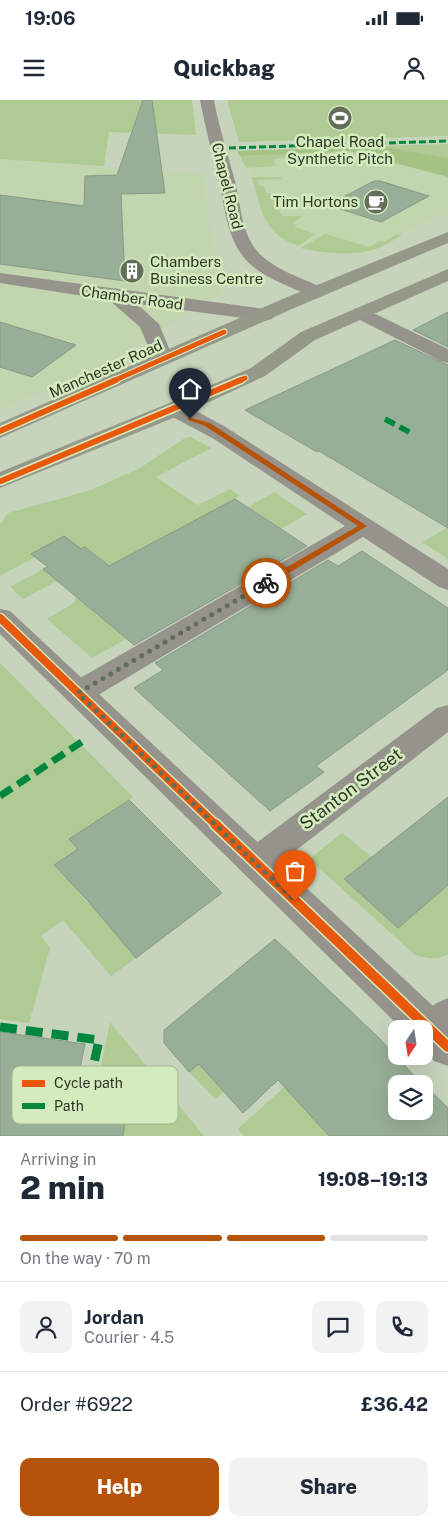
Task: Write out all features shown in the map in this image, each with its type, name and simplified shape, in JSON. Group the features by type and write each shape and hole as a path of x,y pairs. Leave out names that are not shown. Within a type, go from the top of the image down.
{"highway":[{"name":"Manchester Road","path":"0,482 111,434 176,409 258,372 286,326 316,292 448,237"},
{"name":"Manchester Road","path":"0,431 163,358 286,326 362,313 448,274"},
{"path":"316,292 362,313"},
{"path":"0,466 54,441 111,434"}],"street":[{"name":"Chapel Road","path":"208,100 216,149 225,173 239,234 247,250 267,267 316,292"},
{"name":"Chamber Road","path":"0,278 286,326"},
{"path":"116,296 149,324 163,358"},
{"path":"362,313 448,357"},
{"path":"176,409 190,419 207,424 448,581"},
{"path":"78,693 363,526"},
{"path":"0,618 255,862 443,1032"},
{"name":"Stanton Street","path":"255,862 448,716"}],"shaded area":[{"path":"0,100 192,100 196,135 109,132 104,166 0,159"},
{"name":"Chapel Road Synthetic Pitch","path":"227,100 448,100 448,136 239,142"},
{"path":"448,144 448,158 380,146"},
{"path":"380,146 448,158 448,177 349,151 240,156 237,151"},
{"path":"349,151 273,159 276,166 246,168 240,156"},
{"path":"350,152 448,177 448,213 407,231 372,250 349,253 322,252 301,248 285,242 272,231 263,219 253,176 238,156"},
{"path":"0,159 204,174 209,219 223,292 105,365 0,410"},
{"path":"252,177 280,177 282,179 257,180 260,186 264,186 266,193 270,193 282,216 302,217 291,223 298,225 294,227 315,234 298,246 286,241 277,234 265,219"},
{"path":"325,234 369,247 380,241 384,242 397,234 402,235 381,247 362,252 331,253 301,248"},
{"path":"191,437 211,448 156,477 198,505 230,489 240,496 69,590 62,585 103,561 86,547 81,549 64,537 31,554 35,557 0,576 0,525 8,513 91,490 140,468 185,438"},
{"path":"274,492 307,514 281,529 248,507"},
{"path":"448,529 448,559 422,542"},
{"path":"43,569 57,581 23,599 10,587"},
{"path":"76,597 126,639 92,658 47,619 74,603"},
{"path":"0,663 133,797 69,839 78,849 53,865 65,879 91,862 98,870 74,886 87,902 116,882 120,938 136,958 111,976 63,920 41,936 50,948 29,1023 0,1019"},
{"path":"342,833 372,857 344,880 398,927 448,885 448,954 437,958 415,955 309,859"},
{"path":"110,1022 146,1066 101,1066"},
{"path":"215,1049 224,1092 215,1099 189,1072"},
{"path":"307,1066 337,1095 313,1118 329,1136 244,1136 238,1129"},
{"path":"178,1104 204,1136 123,1136 125,1124 178,1124"}],"building":[{"path":"143,100 152,100 165,193 121,194 125,281 0,264 0,195 84,206 85,176 117,175"},
{"name":"Tim Hortons","path":"374,181 380,181 429,196 381,222 328,205"},
{"path":"448,312 448,347 413,330"},
{"path":"0,322 76,345 32,377 0,367"},
{"path":"395,340 448,365 448,528 319,451 317,452 245,410"},
{"path":"235,499 307,546 134,645 43,569 48,567 31,554 64,536 81,549 85,547 109,566"},
{"path":"362,551 448,608 448,670 316,766 324,772 270,811 134,688 163,670 155,663 328,560 338,566"},
{"path":"448,797 448,885 398,928 344,879"},
{"path":"129,800 222,893 136,958 88,901 54,865 78,849 69,839"},
{"path":"275,939 388,1048 388,1065 404,1065 414,1075 388,1075 388,1120 433,1120 433,1094 448,1108 448,1136 329,1136 278,1080 243,1113 199,1064 189,1072 164,1043 164,1030"},
{"path":"0,1032 85,1044 81,1066 12,1066 12,1124 125,1124 123,1136 0,1136"}],"marked path":[{"path":"229,148 448,141"},
{"path":"385,419 411,433"},
{"path":"0,796 86,739"},
{"path":"0,1027 99,1040 94,1066"}],"cycle path":[{"path":"0,431 224,332"},
{"path":"1,481 245,378"},
{"path":"0,618 448,1047"}],"way so far":[{"path":"266,583 78,693 295,901"}],"place":[{"name":"Chapel Road Synthetic Pitch","path":"340,118"},
{"name":"Tim Hortons","path":"376,202"},
{"name":"Chambers Business Centre","path":"132,271"}],"route":[{"path":"190,419 207,424 363,526 266,583"}]}
